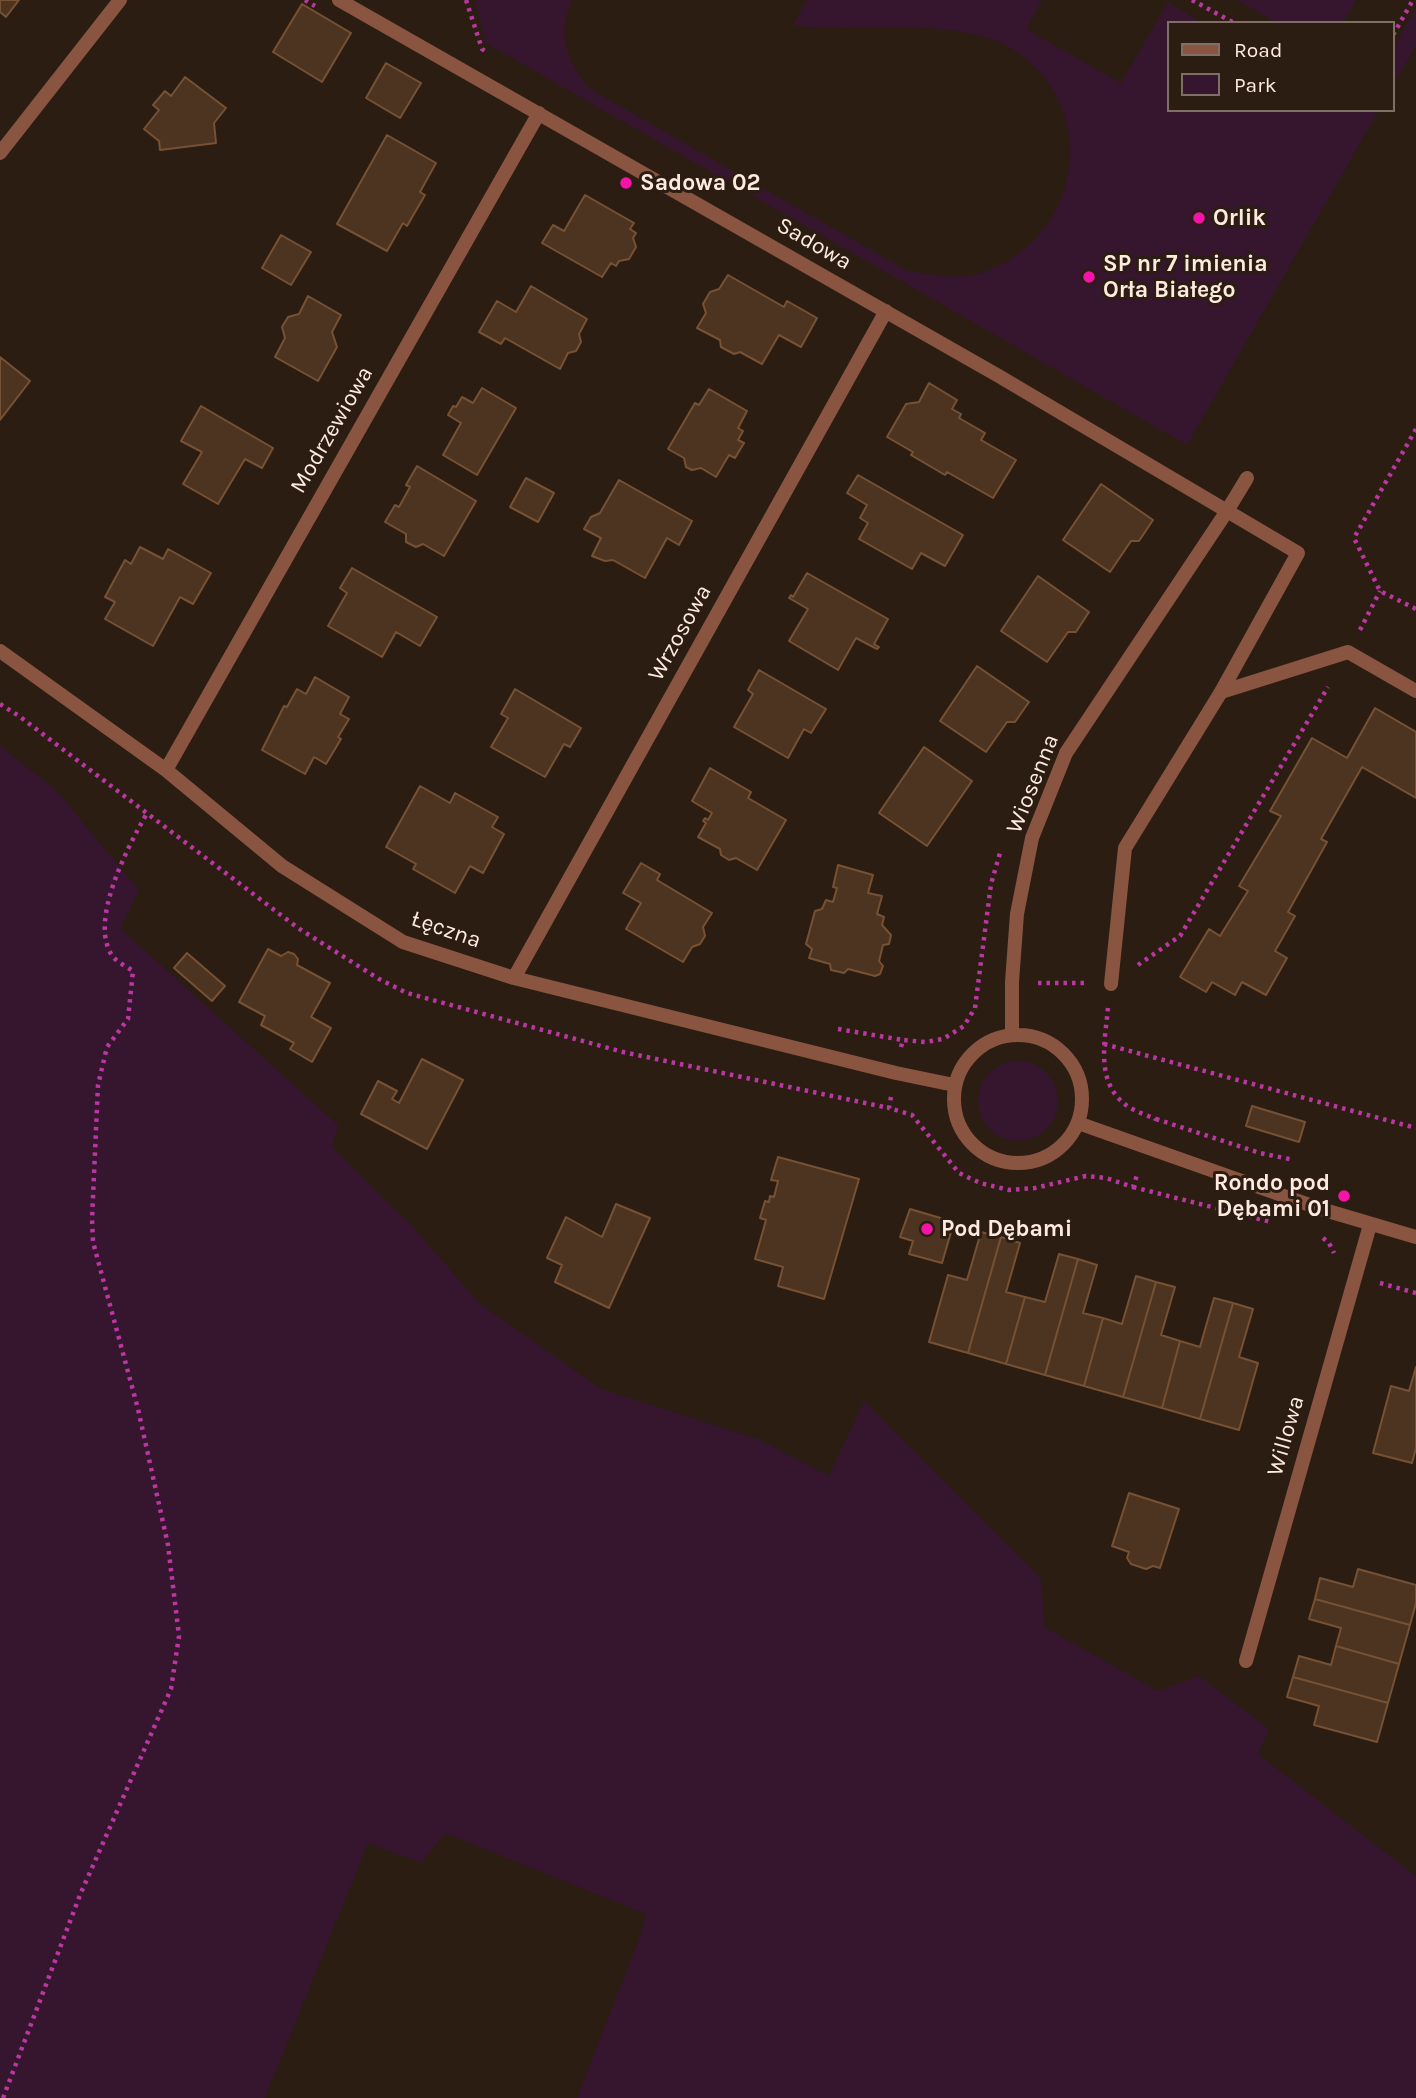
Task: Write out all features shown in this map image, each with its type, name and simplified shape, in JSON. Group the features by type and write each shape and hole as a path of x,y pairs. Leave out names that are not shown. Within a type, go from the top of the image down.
{"street":[{"path":"0,153 120,0"},
{"name":"Sadowa","path":"340,0 886,311 1298,553 1221,692"},
{"name":"Modrzewiowa","path":"166,770 539,113"},
{"name":"Wrzosowa","path":"514,978 886,311"},
{"name":"Wiosenna","path":"1012,1034 1012,982 1017,915 1032,838 1066,753 1247,478"},
{"name":"Łęczna","path":"0,651 166,770 282,866 403,942 514,978 954,1085"},
{"path":"1111,984 1125,848 1221,692 1348,652 1416,691"},
{"path":"1012,1034 1039,1038 1062,1052 1079,1076 1083,1101 1078,1123 1062,1146 1037,1161 1003,1162 972,1145 955,1113 954,1085 964,1063 983,1044 1012,1034"},
{"path":"1078,1123 1370,1225 1416,1237"},
{"name":"Willowa","path":"1246,1661 1370,1225"}],"path":[{"path":"1192,0 1230,21"},
{"path":"1395,32 1413,0"},
{"path":"1416,429 1354,538 1380,591 1416,609"},
{"path":"978,982 1111,984 1180,936 1348,652 1380,591"},
{"path":"3,2098 80,1895 172,1689 179,1636 168,1545 138,1409 93,1242 92,1219 98,1085 107,1047 128,1019 133,971 114,958 104,936 108,905 126,851 146,813"},
{"path":"1000,851 990,884 975,1008 964,1026 943,1039 925,1042 903,1040 888,1108 912,1115 959,1173 980,1183 1009,1190 1035,1188 1086,1176 1106,1178 1276,1223"},
{"path":"1111,984 1103,1060 1108,1082 1115,1095 1127,1106 1156,1119 1260,1153 1294,1160"},
{"path":"1104,1044 1416,1128"},
{"path":"1133,1187 1156,1119"},
{"path":"1315,1233 1329,1242 1335,1255"},
{"path":"1350,1295 1372,1301 1377,1282 1416,1293"}],"green space":[{"path":"475,0 572,0 565,25 566,47 575,68 590,89 908,271 938,275 968,276 987,271 1018,254 1043,230 1060,202 1069,171 1070,138 1062,107 1045,78 1018,53 995,41 940,29 793,25 807,0 1042,0 1026,29 1121,83 1168,2 1199,21 1168,21 1168,112 1378,112 1187,445 486,43"},
{"path":"1237,0 1356,0 1344,21 1274,21"},
{"path":"1416,8 1416,45 1395,82 1395,45"},
{"path":"0,746 56,790 139,890 120,928 339,1126 331,1146 414,1228 479,1303 601,1389 758,1439 829,1476 864,1401 1041,1579 1044,1627 1158,1691 1199,1676 1269,1729 1258,1754 1416,1876 1416,2098 577,2098 639,1939 646,1914 445,1833 421,1863 368,1843 265,2098 0,2098"},
{"path":"1018,1061 1033,1064 1046,1073 1055,1086 1058,1101 1055,1116 1046,1129 1033,1138 1018,1141 1003,1138 990,1129 981,1116 978,1101 981,1086 990,1073 1003,1064"}],"building":[{"path":"0,0 19,0 6,17 0,12"},
{"path":"302,4 351,33 322,82 273,52"},
{"path":"386,63 421,83 400,118 366,98"},
{"path":"185,77 226,108 214,123 216,143 160,150 159,141 144,129 159,110 153,105 165,91 171,96"},
{"path":"387,135 436,163 420,192 425,195 407,226 403,223 387,251 337,224"},
{"path":"585,195 634,223 630,229 636,233 633,238 636,247 629,259 619,261 616,266 611,263 602,277 542,243 553,225 564,231"},
{"path":"281,235 311,252 291,285 262,268"},
{"path":"728,275 784,307 787,301 817,318 801,347 779,335 762,364 740,352 734,354 721,347 720,340 697,328 706,313 703,304 710,292 719,289"},
{"path":"531,286 587,319 579,334 581,342 576,351 568,353 560,369 505,338 501,344 479,332 497,301 516,312"},
{"path":"308,296 341,315 332,332 337,347 318,381 275,357 285,338 282,327 288,317 299,314"},
{"path":"0,357 30,381 0,420"},
{"path":"929,383 957,400 952,409 961,414 959,418 985,433 981,440 1016,460 993,498 947,472 945,475 887,437 906,404 919,402"},
{"path":"482,388 516,408 477,475 443,455 461,423 448,415 453,406 456,407 462,397 473,403"},
{"path":"709,389 747,411 738,428 743,431 738,440 744,443 735,458 729,455 716,477 701,468 692,470 686,467 684,458 668,449 695,403 699,405"},
{"path":"201,406 273,448 262,468 245,459 218,504 183,484 202,452 181,441"},
{"path":"417,466 476,501 444,556 423,544 416,547 406,542 406,534 385,522 395,505 399,507 410,487 406,485"},
{"path":"858,475 963,535 945,566 921,553 912,569 859,539 868,523 860,518 867,505 847,493"},
{"path":"526,478 554,493 538,522 510,507"},
{"path":"619,480 692,521 679,545 667,538 645,578 613,560 605,561 592,556 601,538 584,529 591,517 600,513"},
{"path":"1101,484 1153,520 1139,541 1131,541 1110,572 1063,540"},
{"path":"140,547 163,559 168,549 211,573 193,604 180,597 153,646 105,619 115,602 105,597 125,560 131,564"},
{"path":"352,568 437,617 420,646 396,632 382,657 328,626 347,593 340,588"},
{"path":"807,573 888,619 874,644 879,647 877,649 856,638 838,670 789,641 808,609 789,598 791,595 793,597"},
{"path":"1038,576 1089,612 1076,632 1068,632 1047,662 1001,631"},
{"path":"977,666 1029,702 1015,722 1007,722 986,752 940,721"},
{"path":"759,670 826,709 811,733 804,729 788,758 734,727 753,694 748,690"},
{"path":"315,677 349,697 340,714 349,719 326,764 314,757 305,774 262,750 284,706 287,707 297,689 306,694"},
{"path":"515,689 581,728 570,747 564,744 545,777 491,747 508,718 501,714"},
{"path":"1375,708 1416,732 1416,798 1362,767 1321,839 1327,842 1288,912 1295,916 1275,951 1287,958 1266,995 1242,982 1235,995 1212,982 1206,992 1180,977 1209,929 1220,936 1248,891 1239,886 1281,816 1270,811 1312,738 1347,758"},
{"path":"924,747 972,781 927,846 879,813"},
{"path":"710,768 751,792 748,798 786,820 757,870 736,858 729,860 721,855 720,849 698,837 706,823 703,821 705,818 708,820 712,813 692,801"},
{"path":"420,786 450,803 455,793 498,817 492,827 504,834 483,873 470,866 455,893 413,869 416,864 386,847"},
{"path":"641,863 660,874 657,880 712,913 703,927 705,936 700,944 692,947 683,962 626,929 641,903 623,893"},
{"path":"838,865 873,875 868,893 882,896 877,914 884,917 882,925 891,935 889,944 883,945 879,961 883,966 880,974 875,976 848,969 844,973 831,970 830,964 809,958 812,949 806,944 815,911 822,909 826,900 833,902"},
{"path":"268,949 281,956 288,952 294,954 298,959 297,965 330,983 311,1017 331,1028 312,1062 290,1049 294,1043 261,1025 265,1016 239,1002"},
{"path":"187,953 225,986 212,1001 174,968"},
{"path":"422,1059 463,1080 427,1149 361,1114 378,1081 397,1091 392,1099 399,1103"},
{"path":"1252,1106 1305,1122 1299,1142 1246,1126"},
{"path":"778,1157 859,1179 824,1299 778,1286 783,1267 755,1259 766,1220 760,1218 765,1201 769,1202 770,1196 774,1197 778,1181 771,1180"},
{"path":"616,1204 650,1218 609,1308 555,1282 562,1265 547,1258 566,1217 602,1237"},
{"name":"Pod Dębami","path":"910,1209 954,1222 942,1263 909,1254 913,1241 900,1237"},
{"path":"981,1232 1001,1237 968,1353 929,1342 948,1275 967,1280"},
{"path":"1001,1237 1020,1243 1006,1292 1025,1297 1006,1364 968,1353"},
{"path":"1059,1254 1078,1259 1045,1375 1006,1364 1025,1297 1045,1302"},
{"path":"1078,1259 1097,1265 1083,1313 1103,1318 1084,1386 1045,1375"},
{"path":"1136,1276 1156,1282 1123,1397 1084,1386 1103,1318 1122,1324"},
{"path":"1156,1282 1175,1287 1161,1335 1180,1341 1162,1408 1123,1397"},
{"path":"1214,1298 1233,1303 1200,1419 1162,1408 1180,1341 1200,1347"},
{"path":"1233,1303 1253,1309 1239,1357 1258,1363 1239,1430 1200,1419"},
{"path":"1416,1367 1416,1448 1412,1463 1373,1453 1391,1386 1409,1391"},
{"path":"1129,1493 1179,1509 1160,1568 1153,1566 1146,1569 1131,1564 1127,1558 1129,1552 1112,1546"},
{"path":"1358,1569 1416,1585 1416,1603 1410,1625 1315,1599 1320,1578 1353,1587"},
{"path":"1315,1599 1410,1625 1399,1664 1336,1646 1341,1628 1309,1619"},
{"path":"1336,1646 1399,1664 1388,1703 1293,1677 1299,1656 1331,1665"},
{"path":"1293,1677 1388,1703 1377,1742 1314,1725 1319,1706 1287,1697"}],"place":[{"name":"Sadowa 02","path":"626,183"},
{"name":"Orlik","path":"1199,218"},
{"name":"SP nr 7 imienia Orła Białego","path":"1089,277"},
{"name":"Rondo pod Dębami 01","path":"1344,1196"},
{"name":"Pod Dębami","path":"927,1229"}]}
